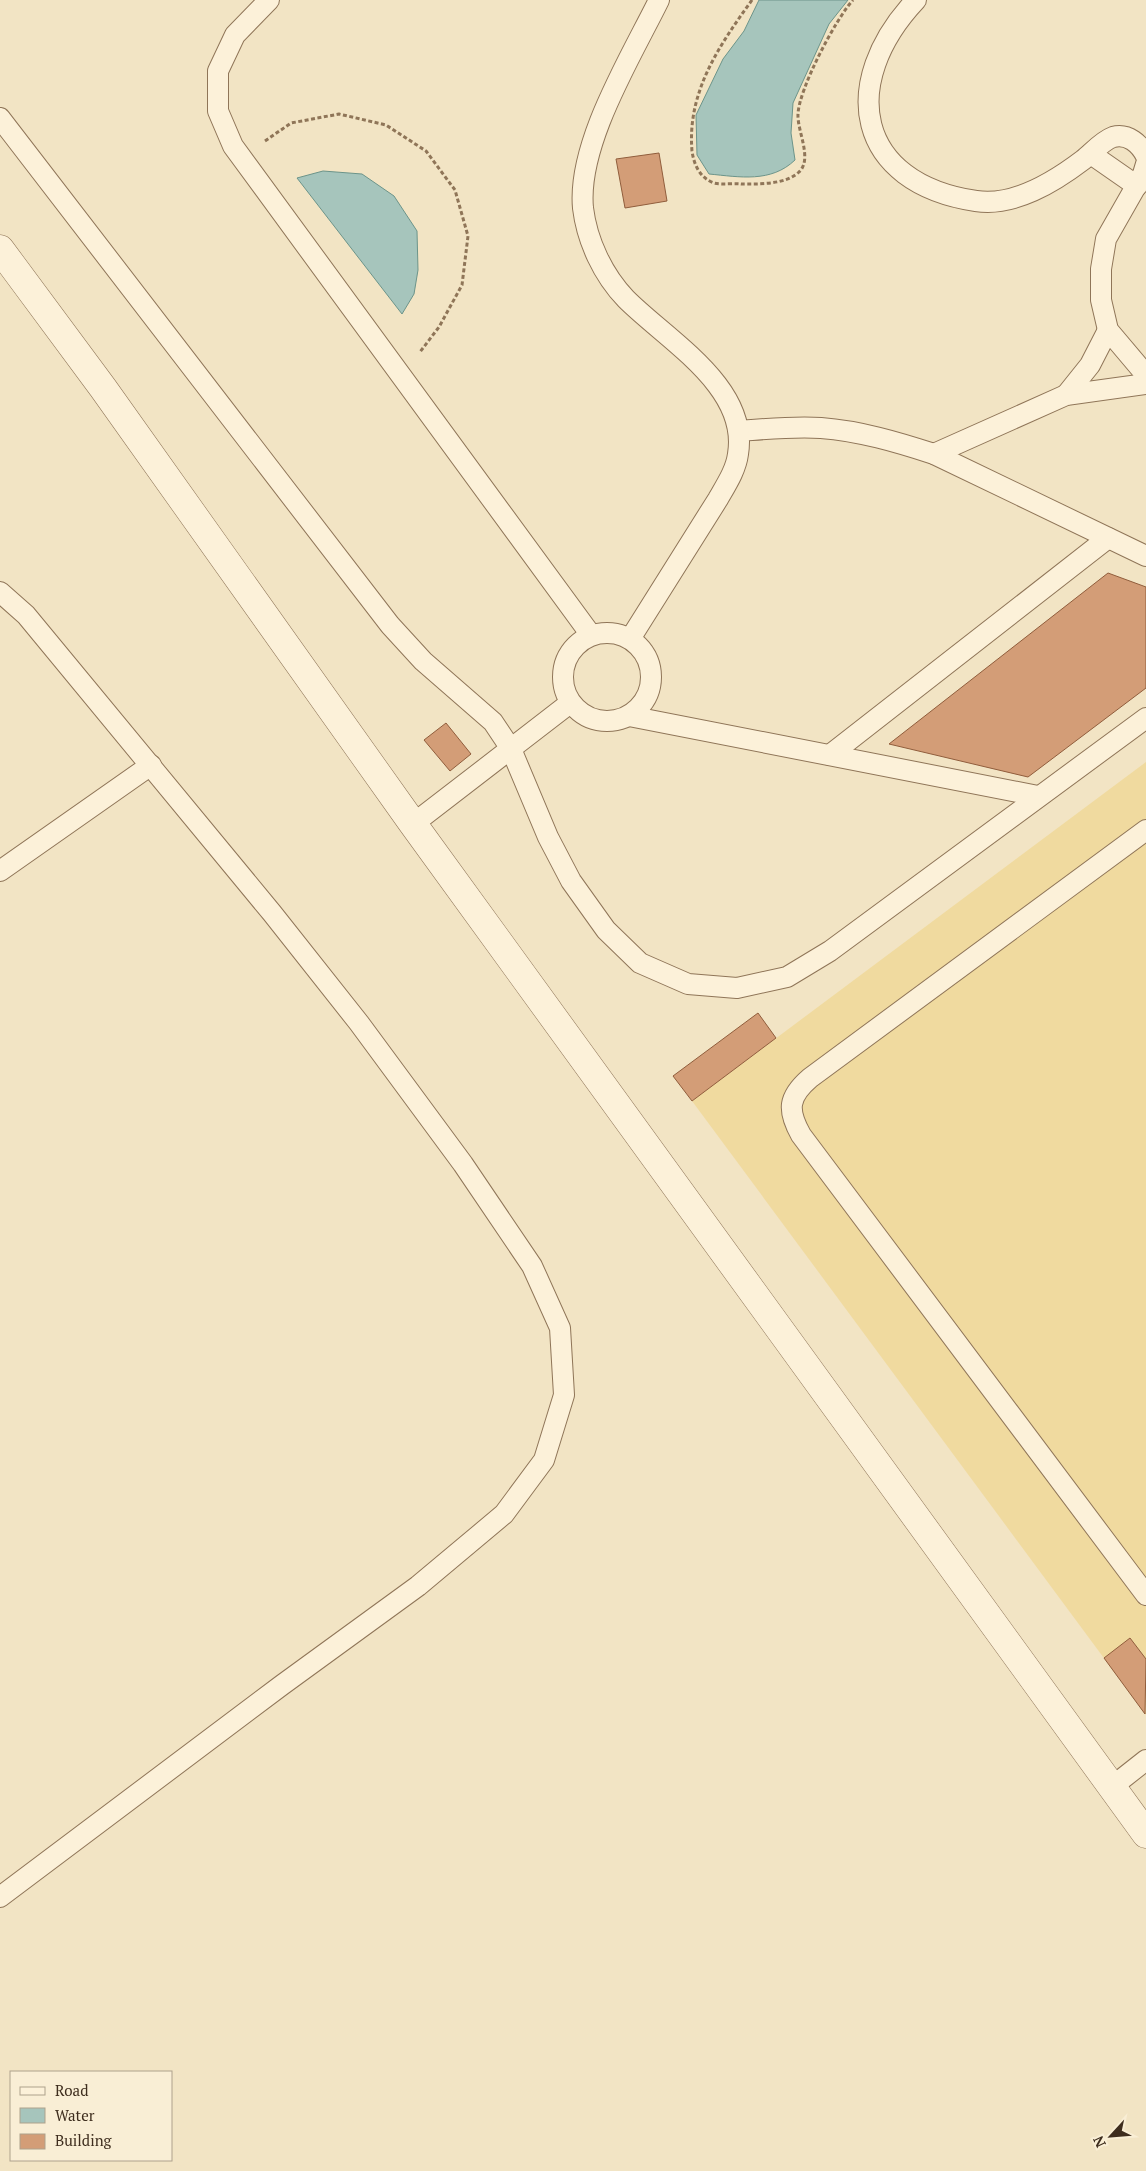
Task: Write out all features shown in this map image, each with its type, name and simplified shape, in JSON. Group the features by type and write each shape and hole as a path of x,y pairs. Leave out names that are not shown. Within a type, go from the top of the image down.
{"street":[{"path":"0,249 103,388 413,824 1146,1834"}],"lane":[{"path":"269,0 235,35 218,71 218,111 233,146 591,636"},
{"path":"630,639 730,478 738,455 739,431 733,408 721,387 625,298 604,271 590,240 583,208 584,174 605,110 659,0"},
{"path":"916,0 900,16 884,43 872,73 867,105 874,139 893,164 919,182 947,196 979,202 1010,199 1040,188 1065,173 1114,137 1129,138 1141,146 1146,156"},
{"path":"0,118 390,625 423,661 493,722 511,749 548,837 571,881 606,930 640,963 688,984 696,985 737,988 787,976 830,952 1038,796 1146,718"},
{"path":"1091,154 1137,186"},
{"path":"1146,164 1137,186 1106,239 1100,269 1101,300 1108,330 1146,375"},
{"path":"1066,395 1090,364 1108,330"},
{"path":"934,454 1066,395 1146,384"},
{"path":"739,431 820,428 888,440 934,454 1146,556"},
{"path":"830,755 1108,538"},
{"path":"0,592 26,615 151,765 359,1023 462,1164 532,1266 560,1328 564,1395 544,1460 504,1514 418,1586 282,1685 0,1897"},
{"path":"604,632 630,639 643,652 650,669 650,687 642,704 629,716 614,721 597,720 582,714 570,703 562,684 564,664 574,646 591,636 604,632"},
{"path":"413,824 570,703"},
{"path":"629,716 1038,796"},
{"path":"0,871 151,765"},
{"path":"1146,830 810,1078 798,1089 791,1104 793,1120 801,1135 1146,1595"},
{"path":"1113,1786 1146,1760"}],"path":[{"path":"752,0 717,51 702,80 694,105 691,134 693,157 697,169 704,178 715,183 757,184 794,177 802,170 805,160 798,132 801,96 834,26 853,0"},
{"path":"241,157 292,123 339,114 386,125 402,135 426,151 455,190 468,236 462,285 439,327 401,376"}],"sand":[{"path":"1146,762 1146,1715 692,1101"}],"water":[{"path":"759,0 848,0 829,24 793,103 791,133 795,160 776,172 755,177 709,174 697,155 696,115 723,59 744,31"},
{"path":"323,171 362,174 394,196 417,231 418,270 414,294 402,314 297,178"}],"building":[{"path":"659,153 667,201 625,208 616,159"},
{"path":"1108,573 1146,587 1146,688 1028,777 889,744"},
{"path":"446,723 471,754 450,771 424,740"},
{"path":"758,1013 776,1038 692,1101 673,1076"},
{"path":"1130,1638 1146,1659 1145,1714 1104,1658"}]}
